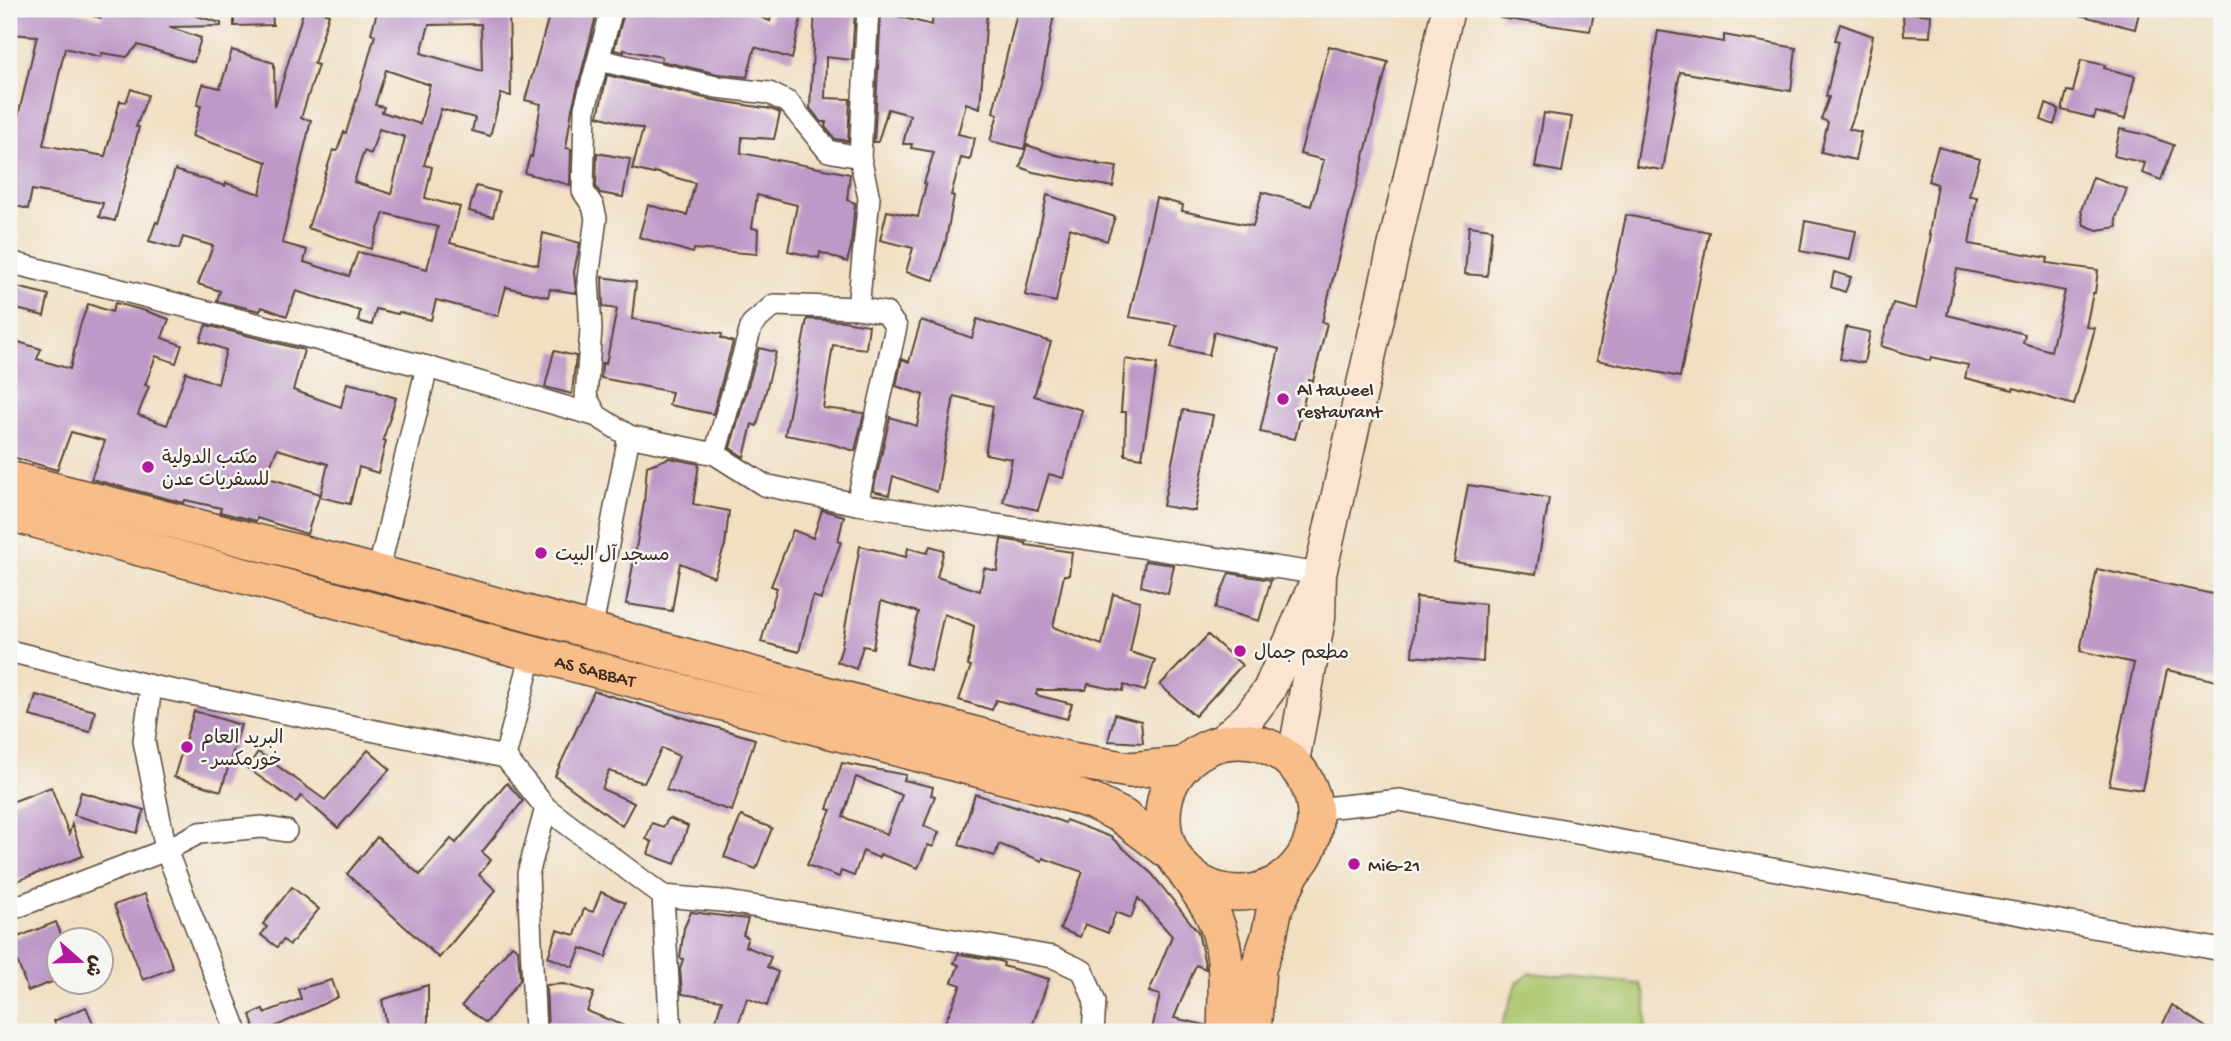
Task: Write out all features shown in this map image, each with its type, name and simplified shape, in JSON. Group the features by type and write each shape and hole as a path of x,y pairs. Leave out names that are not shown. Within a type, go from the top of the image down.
{"main road":[{"path":"1293,762 1319,618 1320,574 1448,9"},
{"name":"AS SABBAT","path":"9,479 377,573 1065,759 1129,770 1183,765"},
{"name":"AS SABBAT","path":"9,513 1057,790 1093,802 1122,816 1178,862"},
{"path":"1221,743 1248,718 1269,690 1320,574"},
{"path":"1225,1032 1227,971 1222,937 1209,908 1178,862 1164,831 1163,807 1170,785 1183,765 1200,751 1221,743 1247,741 1272,747 1293,762 1308,783 1315,809 1314,832 1306,854 1292,873 1275,907 1258,969 1253,1032"},
{"path":"1178,862 1204,886 1226,893 1250,893 1273,886 1292,873"}],"street":[{"path":"597,416 586,397 591,328 588,279 596,218 593,206 583,191 585,108 612,9"},
{"path":"858,308 869,198 860,157 868,9"},
{"path":"599,60 716,87 769,93 789,103 828,151 860,157"},
{"path":"9,262 427,367 597,416 629,436 715,454 764,485 857,504 1320,574"},
{"path":"715,454 752,324 774,305 858,308 886,313 896,327 857,504"},
{"path":"377,573 427,367"},
{"path":"591,632 629,436"},
{"path":"9,651 151,686 505,757 546,808 663,896 722,901 1053,957 1083,971 1095,1002 1093,1032"},
{"path":"505,757 532,653"},
{"path":"151,686 144,741 166,850 237,1032"},
{"path":"1315,809 1400,800 2222,950"},
{"path":"535,1032 528,874 546,808"},
{"path":"9,911 166,850 199,833 262,827 286,831"},
{"path":"663,896 671,1032"}],"green space":[{"path":"1531,973 1640,984 1646,1007 1645,1032 1499,1032 1517,983"}],"building":[{"path":"9,9 64,9 101,18 103,9 173,9 221,23 221,26 169,27 201,38 194,62 138,45 127,57 102,53 101,57 65,48 43,145 105,156 120,101 126,102 131,89 148,95 136,127 139,127 115,221 99,217 103,203 32,190 28,209 9,204 9,155 37,36 9,34"},
{"path":"234,9 272,9 273,25 234,26"},
{"path":"304,9 329,14 314,64 318,65 301,118 311,120 282,243 307,250 304,262 349,276 358,252 427,269 438,227 384,213 371,249 308,228 333,150 337,151 344,132 346,133 375,35 371,33 378,9 509,9 511,96 501,94 490,136 472,131 475,118 441,109 424,165 432,167 425,198 460,207 450,243 538,265 543,233 580,243 574,272 576,293 550,289 548,297 506,287 498,316 436,300 431,320 376,309 372,325 358,321 360,311 296,291 287,316 262,307 260,311 217,301 220,291 198,284 213,246 183,237 179,249 149,241 156,222 158,223 175,170 260,194 267,162 192,136 201,106 197,105 203,84 220,88 232,50 274,63 275,107","holes":["481,24 482,71 421,53 429,25","386,70 430,85 420,124 382,112 384,107 375,105","379,129 405,137 391,194 354,182 364,151 371,154"]},
{"path":"551,9 598,9 572,109 566,148 571,149 570,185 525,173 530,156 532,157 541,104 525,100"},
{"path":"625,9 741,9 770,21 772,12 776,13 777,9 803,9 792,59 755,47 747,77 718,74 661,61 662,57 614,50"},
{"path":"815,9 855,9 852,60 826,57 825,98 850,99 848,141 835,139 825,127 826,122 821,122 810,108"},
{"path":"933,9 987,12 980,108 966,103 958,134 975,138 970,160 961,158 951,195 954,196 946,240 934,280 906,272 913,248 880,240 887,211 918,217 926,184 924,183 934,152 911,148 912,144 903,144 910,115 888,109 878,142 874,142 881,12 932,25"},
{"path":"1018,9 1055,9 1041,84 1024,149 990,141 998,114 993,112"},
{"path":"1501,9 1595,9 1590,31 1500,18"},
{"path":"2075,9 2140,9 2135,29 2075,14"},
{"path":"1903,12 1931,15 1930,37 1904,36"},
{"path":"1840,24 1873,36 1857,108 1849,129 1861,132 1855,160 1821,152 1828,122 1821,119 1829,97 1826,96 1839,41 1835,40"},
{"path":"1658,31 1724,42 1724,35 1796,48 1791,91 1680,72 1663,170 1636,166"},
{"path":"1329,46 1388,62 1322,322 1327,323 1313,381 1309,380 1295,439 1260,432 1279,349 1214,332 1209,355 1171,347 1177,325 1129,317 1156,198 1183,205 1182,211 1253,226 1262,192 1311,206 1324,160 1300,154"},
{"path":"2081,60 2135,76 2125,119 2096,112 2094,118 2062,110 2067,91 2073,92"},
{"path":"607,75 780,113 774,139 742,137 741,153 850,174 847,200 855,203 847,262 820,252 819,258 788,251 797,205 757,195 752,228 758,229 757,254 694,249 693,253 639,237 648,205 687,215 695,183 632,169 643,129 598,116"},
{"path":"2046,104 2059,109 2054,125 2041,120"},
{"path":"1544,113 1572,117 1562,172 1535,167"},
{"path":"2120,129 2174,145 2161,180 2142,173 2145,163 2114,156"},
{"path":"1027,145 1056,155 1117,167 1113,187 1033,172 1020,167"},
{"path":"1938,147 1980,159 1969,196 1977,197 1969,244 2048,258 2047,263 2098,270 2086,327 2095,328 2074,405 1965,378 1968,365 1931,357 1930,361 1881,346 1893,303 1916,309 1931,235 1937,184 1928,181","holes":["1957,269 2065,291 2051,351 2023,343 2025,334 1947,315"]},
{"path":"597,153 630,159 623,197 600,193 596,187"},
{"path":"2093,177 2127,189 2116,218 2117,227 2097,230 2084,225 2081,210"},
{"path":"476,186 499,192 493,217 469,211"},
{"path":"1047,195 1115,217 1107,241 1070,228 1056,302 1025,295"},
{"path":"1626,215 1709,232 1680,377 1597,360"},
{"path":"1805,221 1856,231 1850,260 1800,251"},
{"path":"1469,226 1492,229 1487,276 1465,274"},
{"path":"1834,272 1851,277 1845,292 1831,287"},
{"path":"602,277 636,282 632,319 722,334 721,338 733,342 713,414 669,405 672,392 601,378 602,363 606,364 617,309 603,307"},
{"path":"9,285 49,295 44,316 9,307"},
{"path":"115,303 169,319 162,338 182,345 176,363 156,356 138,415 167,425 186,372 218,384 226,350 200,341 206,325 304,350 293,390 341,407 347,383 396,398 383,440 386,441 378,473 359,467 350,504 320,497 328,464 277,449 266,477 320,494 307,534 257,518 256,521 220,512 221,508 185,500 184,503 91,479 105,441 71,432 57,470 9,456 9,339 41,349 37,359 70,369 88,304 112,312"},
{"path":"807,319 869,325 866,349 833,345 823,408 864,413 855,451 785,435"},
{"path":"977,319 1051,342 1034,396 1082,410 1063,478 1049,474 1038,510 1003,502 1012,459 985,454 993,406 954,396 937,492 893,476 889,495 873,491 890,417 917,426 923,395 896,386 902,359 909,362 921,320 972,338"},
{"path":"1846,327 1870,332 1864,363 1840,359"},
{"path":"759,348 776,352 757,426 752,424 744,457 730,448"},
{"path":"554,351 576,356 572,394 545,387"},
{"path":"1125,359 1157,364 1142,458 1125,455 1126,412 1121,412"},
{"path":"1183,410 1213,415 1195,511 1163,506"},
{"path":"669,458 699,464 693,504 729,511 725,545 714,577 680,563 672,611 626,604 644,503 647,466"},
{"path":"1468,485 1549,498 1536,574 1454,562"},
{"path":"822,510 844,516 838,541 841,542 821,599 813,596 799,652 761,642 777,588 771,586 793,530 813,538"},
{"path":"1001,539 1072,552 1069,575 1064,575 1053,627 1102,645 1113,594 1140,601 1130,652 1155,660 1145,691 1124,685 1123,691 1088,684 1086,690 1037,690 1036,695 1072,704 1067,719 996,700 992,710 959,700 971,666 968,665 974,626 944,614 931,671 906,664 918,612 881,601 873,648 863,646 856,669 837,662 860,546 906,557 908,548 927,553 930,546 944,550 937,577 980,591 984,568 997,571"},
{"path":"1145,561 1174,565 1168,594 1141,586"},
{"path":"2097,569 2222,596 2222,682 2167,670 2142,790 2109,785 2134,663 2080,651"},
{"path":"1229,573 1271,580 1259,621 1215,608"},
{"path":"1416,597 1485,604 1483,662 1412,656"},
{"path":"1208,635 1242,665 1195,716 1160,685"},
{"path":"594,691 755,739 732,811 666,790 679,756 662,748 644,783 609,771 602,789 634,803 622,826 555,776"},
{"path":"36,695 95,711 90,732 30,716"},
{"path":"194,711 241,725 221,791 174,777"},
{"path":"1115,714 1141,721 1143,743 1108,741"},
{"path":"368,750 390,769 338,828 301,796 296,802 247,768 258,752 325,800"},
{"path":"842,763 906,775 904,780 933,787 931,795 935,796 924,826 939,832 933,847 928,845 918,868 880,854 879,858 863,851 854,876 841,871 839,877 807,865 831,810 827,809","holes":["856,777 902,795 887,834 843,817"]},
{"path":"507,783 523,801 482,852 491,860 479,875 496,890 439,958 347,874 377,837 420,875 451,839 456,843"},
{"path":"51,787 69,834 72,824 83,856 9,884 9,803"},
{"path":"81,792 144,810 137,833 74,815"},
{"path":"975,794 1065,823 1066,820 1111,837 1152,874 1198,932 1206,969 1196,965 1174,1018 1205,1025 1205,1032 1152,1029 1160,995 1149,992 1172,936 1138,898 1131,918 1116,912 1108,933 1085,924 1080,937 1060,929 1083,872 1043,858 1042,861 999,844 995,856 959,845"},
{"path":"741,816 772,828 756,869 724,857"},
{"path":"669,818 688,826 675,864 648,854 652,842 646,839 652,823 663,827"},
{"path":"292,887 319,909 290,945 283,940 277,947 261,935 267,927 263,924"},
{"path":"601,892 625,903 606,957 581,948 573,967 548,957 557,930 575,935 584,909 593,912"},
{"path":"145,894 173,968 143,980 114,905"},
{"path":"691,912 748,919 743,935 748,937 745,946 771,957 767,967 778,972 767,1006 747,998 736,1032 713,1029 722,1000 682,994 680,969 683,959 680,958 684,928"},
{"path":"56,922 58,926 46,926 46,984 28,991 10,940"},
{"path":"512,945 518,949 520,980 486,1023 462,1005"},
{"path":"958,954 1000,961 1004,963 1003,966 1049,979 1030,1032 962,1032 944,1025 961,985 952,982 959,965 954,963"},
{"path":"332,980 338,997 264,1032 256,1032 250,1015 263,1009 264,1013 301,999 298,989"},
{"path":"564,984 594,993 587,1011 639,1032 548,1032 546,985"},
{"path":"428,985 428,1032 388,1032 382,1000"},
{"path":"2172,1005 2213,1032 2159,1032"},
{"path":"86,1007 97,1032 58,1032 54,1021"}],"place":[{"name":"Al taweel restaurant","path":"1283,399"},
{"name":"مكتب الدولية للسفريات عدن","path":"148,467"},
{"name":"مسجد آل البيت","path":"541,553"},
{"name":"مطعم جمال","path":"1240,651"},
{"name":"البريد العام - خورمكسر","path":"187,747"},
{"name":"MiG-21","path":"1354,864"}]}
